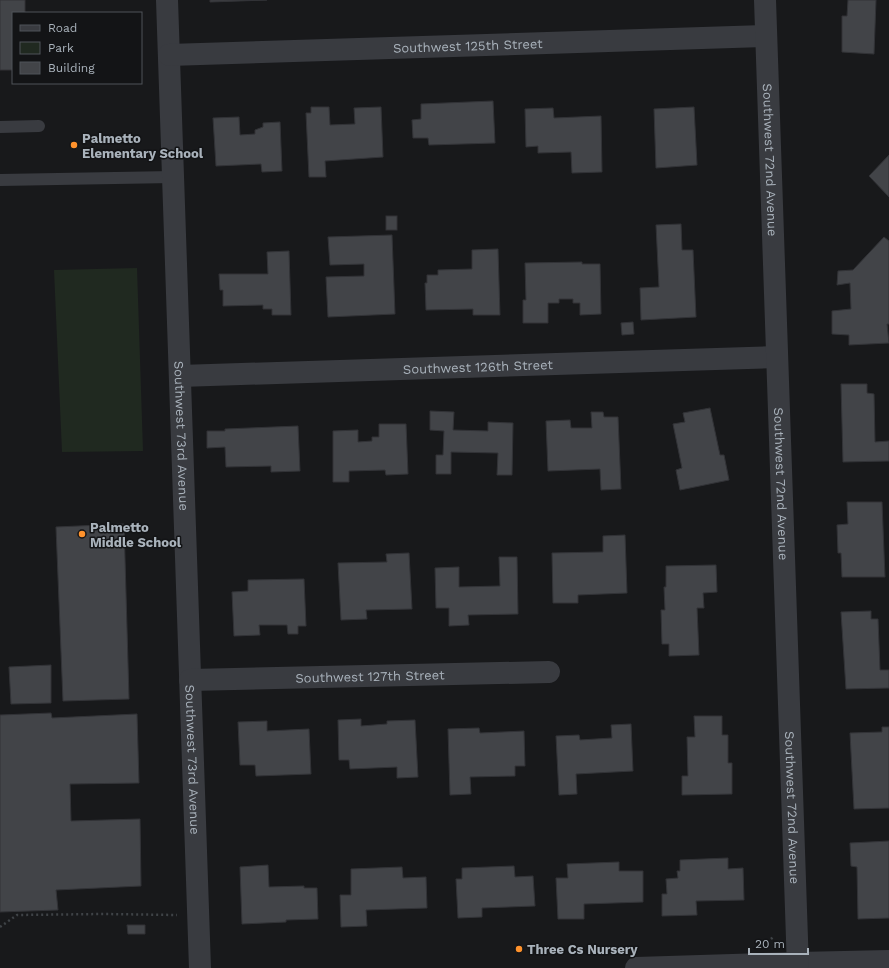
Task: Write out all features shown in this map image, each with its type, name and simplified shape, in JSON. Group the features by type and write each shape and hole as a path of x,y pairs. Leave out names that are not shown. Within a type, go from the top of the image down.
{"street":[{"name":"Southwest 73rd Avenue","path":"167,0 200,968"},
{"name":"Southwest 72nd Avenue","path":"764,0 798,966"},
{"name":"Southwest 125th Street","path":"169,55 766,36"},
{"name":"Southwest 126th Street","path":"180,376 776,357"},
{"name":"Southwest 127th Street","path":"190,680 549,672"},
{"path":"636,968 798,966 889,961"}],"lane":[{"path":"0,127 39,126"},
{"path":"0,180 173,177"}],"path":[{"path":"0,926 17,915 178,915"},
{"path":"771,939 774,936"}],"green space":[{"path":"137,268 143,451 62,452 54,270"}],"building":[{"path":"0,0 25,0 25,12 12,12 12,70 0,70"},
{"path":"210,0 267,0 210,2"},
{"path":"848,0 876,0 874,54 842,52 842,16 847,16"},
{"path":"493,101 495,143 429,145 428,138 413,138 412,120 421,119 421,104"},
{"path":"311,107 329,107 330,125 355,124 354,108 381,107 383,157 325,161 326,177 309,177 306,113 311,113"},
{"path":"694,107 697,165 656,168 654,109"},
{"path":"553,108 554,118 601,116 602,172 572,173 571,152 538,153 538,146 526,147 525,109"},
{"path":"239,117 240,135 255,134 255,130 263,127 263,123 280,122 282,171 262,172 261,164 216,166 213,118"},
{"path":"889,155 889,197 869,176"},
{"path":"386,216 397,216 397,230 386,230"},
{"path":"681,224 682,250 693,250 696,317 641,320 640,288 659,287 656,225"},
{"path":"392,235 395,314 328,317 326,277 364,276 364,264 330,265 328,237"},
{"path":"884,237 889,241 889,324 887,324 889,343 849,345 849,335 832,334 832,311 851,309 850,283 837,285 838,271 853,270"},
{"path":"498,249 500,315 473,315 473,309 426,310 425,283 427,283 427,275 438,275 438,270 472,269 472,250"},
{"path":"289,251 291,315 272,315 272,309 263,309 263,305 223,306 223,290 220,290 219,274 268,274 267,252"},
{"path":"582,262 582,264 600,264 601,314 580,315 580,303 573,303 573,299 559,299 559,303 548,303 548,323 523,323 523,300 526,300 525,263"},
{"path":"633,322 634,334 622,335 621,323"},
{"path":"841,384 867,384 867,393 874,394 875,442 889,441 889,461 843,462"},
{"path":"710,408 720,455 724,455 729,480 680,490 676,470 682,468 673,424 685,422 683,413"},
{"path":"430,411 454,412 453,430 488,431 488,422 513,423 512,475 497,475 498,453 451,452 451,474 436,474 436,455 443,455 444,431 430,430"},
{"path":"591,412 603,412 604,417 618,417 621,489 601,490 600,469 548,471 546,421 570,420 571,428 592,428"},
{"path":"379,424 406,424 408,474 386,475 385,470 349,471 349,482 333,482 333,431 358,430 358,442 372,441 372,437 379,437"},
{"path":"298,426 300,471 271,472 271,466 226,467 225,447 207,448 207,431"},
{"path":"847,502 882,502 885,577 842,577 841,553 838,553 837,525 848,524"},
{"path":"124,524 129,699 63,701 56,527"},
{"path":"625,535 627,593 578,595 578,603 553,603 552,553 603,552 603,536"},
{"path":"409,553 412,609 366,610 367,619 341,620 338,563 387,562 386,554"},
{"path":"499,557 517,557 518,614 468,615 469,625 449,626 449,608 436,608 435,568 459,567 459,587 500,586"},
{"path":"716,565 717,592 703,593 704,608 697,608 699,655 669,656 669,644 662,644 661,610 665,610 664,587 666,587 666,566"},
{"path":"304,579 306,626 298,626 298,634 288,634 287,625 259,625 260,635 234,636 232,592 248,591 248,580"},
{"path":"871,611 871,619 878,619 880,670 889,670 889,688 846,689 841,612"},
{"path":"51,665 51,703 11,704 9,667"},
{"path":"51,713 52,718 137,714 139,783 70,784 71,821 140,819 141,886 56,890 58,910 0,912 0,715"},
{"path":"694,716 722,716 722,735 728,735 728,763 732,763 732,794 682,795 682,776 688,776 687,737 695,737"},
{"path":"361,719 361,726 387,724 387,721 415,720 418,777 397,778 397,767 350,769 349,760 339,760 338,720"},
{"path":"267,721 267,731 309,729 311,774 256,776 255,765 240,765 238,722"},
{"path":"631,724 633,771 576,774 577,794 559,795 556,736 579,735 580,740 612,738 611,725"},
{"path":"882,727 889,727 889,808 854,809 850,733 882,732"},
{"path":"479,728 480,733 524,731 525,766 515,766 515,776 470,777 471,794 450,795 448,729"},
{"path":"889,841 889,918 858,919 857,867 851,866 850,843"},
{"path":"728,858 728,869 743,868 744,900 696,901 697,915 662,916 662,894 667,894 666,879 678,878 677,871 680,871 680,860"},
{"path":"619,862 619,871 643,871 643,902 584,904 584,919 558,919 556,878 568,878 567,864"},
{"path":"268,865 269,887 304,886 304,888 317,888 318,919 242,924 240,867"},
{"path":"514,866 515,877 533,876 535,906 482,908 482,917 458,918 456,879 462,879 462,868"},
{"path":"402,867 403,878 426,877 427,908 366,910 367,926 341,927 340,895 351,895 351,869"},
{"path":"127,925 145,925 145,934 128,934"}],"place":[{"name":"Palmetto Elementary School","path":"74,145"},
{"name":"Palmetto Middle School","path":"82,534"},
{"name":"Three Cs Nursery","path":"519,949"}]}
